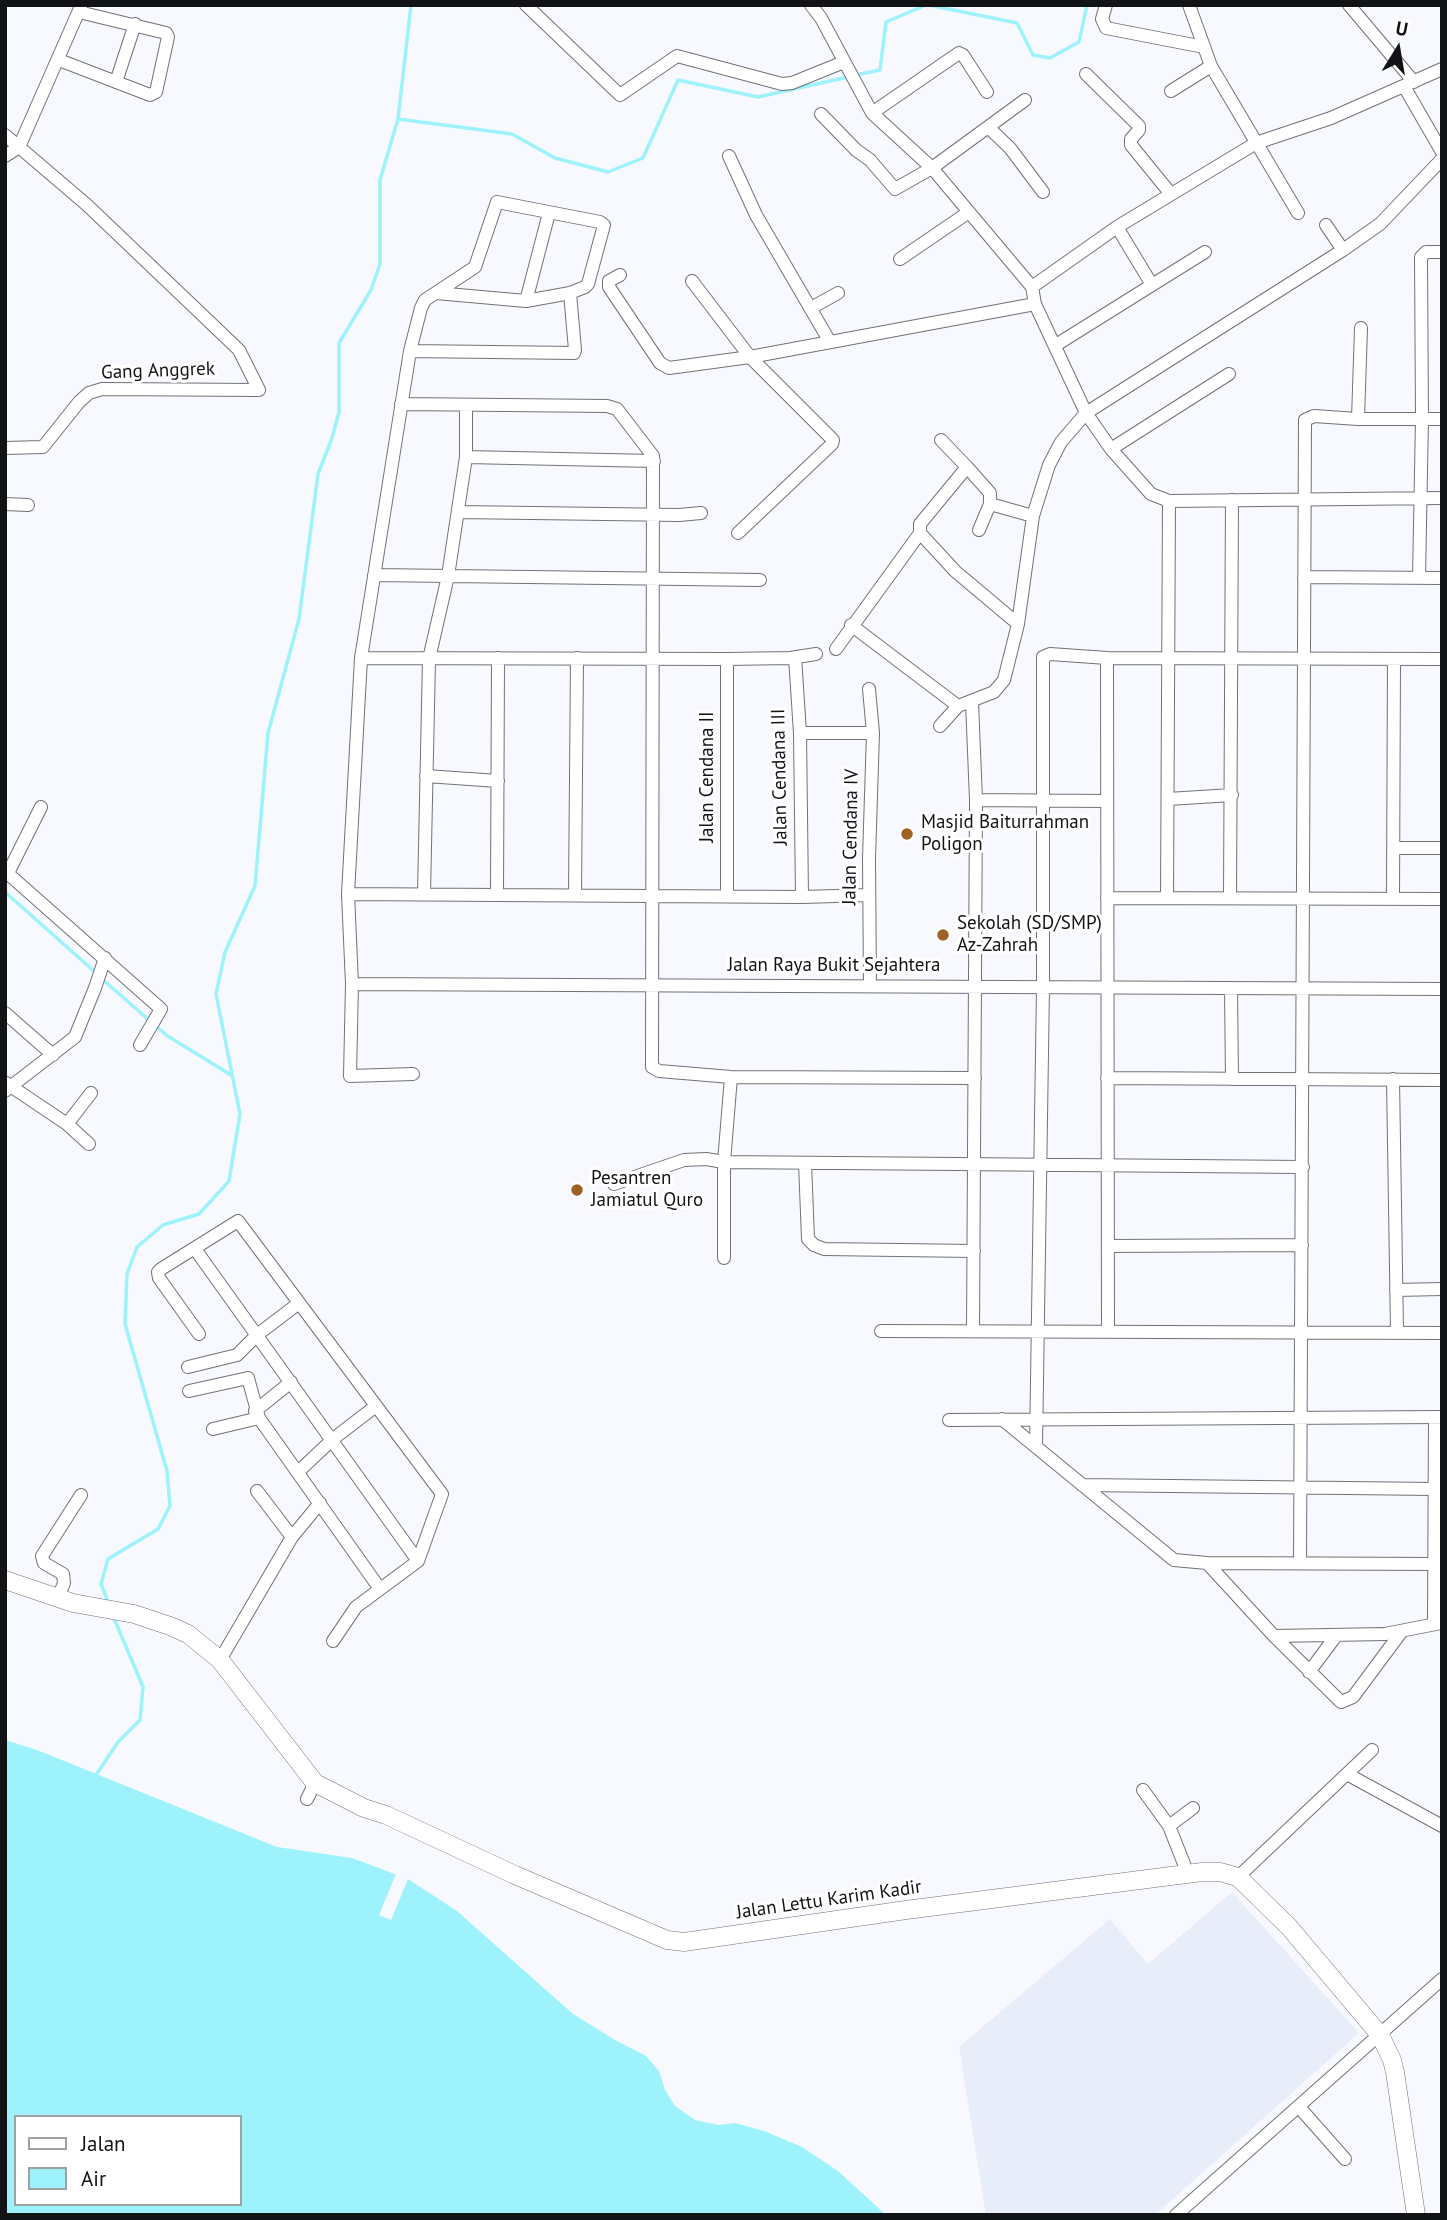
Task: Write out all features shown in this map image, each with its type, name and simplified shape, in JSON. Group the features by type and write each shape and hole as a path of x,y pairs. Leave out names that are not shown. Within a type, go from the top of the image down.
{"street":[{"path":"526,5 618,95 622,95 677,56 782,84 846,65"},
{"path":"811,5 872,113 932,168 1032,287 1035,304 1086,413 1111,449 1151,494 1169,501 1442,498"},
{"path":"1106,5 1102,19 1106,28 1204,47"},
{"path":"1189,5 1211,66 1298,213"},
{"path":"1349,5 1409,85 1442,152"},
{"path":"5,156 19,147 80,9 164,31 168,37 156,92 150,95 59,60"},
{"path":"116,82 135,24"},
{"path":"872,113 959,53 964,55 987,92"},
{"path":"1171,91 1211,66"},
{"path":"1032,287 1117,227 1256,143 1331,118 1442,69"},
{"path":"1086,74 1139,126 1131,139 1131,145 1170,193"},
{"path":"821,114 856,150 870,160 893,188 897,188 932,168 1025,100"},
{"path":"989,128 1010,148 1042,192"},
{"path":"5,135 19,147"},
{"name":"Gang Anggrek","path":"5,448 41,448 46,445 79,402 89,393 102,389 259,390 239,350 87,205 19,147"},
{"path":"729,156 756,215 830,342"},
{"path":"940,726 958,706 994,692 1004,680 1018,624 1033,516 1049,465 1061,442 1086,413 1381,224 1442,159"},
{"path":"413,1074 350,1076 352,984 348,894 361,658 410,351 425,300 475,268 497,202 604,225 588,284 570,293 526,301 436,293"},
{"path":"900,259 969,212"},
{"path":"526,301 549,213"},
{"path":"1326,225 1343,250"},
{"path":"1117,227 1152,285"},
{"path":"1419,578 1421,257 1426,251 1442,252"},
{"path":"1056,345 1205,252"},
{"path":"620,275 609,281 609,287 664,367 750,357 1035,304"},
{"path":"692,281 750,357 833,440 832,444 738,533"},
{"path":"410,351 574,352 570,293"},
{"path":"811,308 838,293"},
{"path":"1358,419 1361,328"},
{"path":"1111,449 1229,374"},
{"path":"401,404 613,407 648,448 654,461 652,1067 659,1071 731,1077 975,1078"},
{"path":"424,894 429,659 448,576 458,512 466,457 466,405"},
{"path":"1300,1563 1305,420 1314,416 1442,419"},
{"path":"941,440 988,488 990,504 979,530"},
{"path":"466,457 654,461"},
{"path":"836,649 920,533 920,524 967,467"},
{"path":"1230,898 1232,500"},
{"path":"1167,898 1169,501"},
{"path":"5,504 28,505"},
{"path":"990,504 1033,516"},
{"path":"458,512 701,513"},
{"path":"920,533 955,571 1018,624"},
{"path":"374,575 760,580"},
{"path":"1304,577 1442,578"},
{"path":"852,625 958,706"},
{"path":"361,658 727,659 816,654"},
{"path":"1036,1447 1044,986 1043,657 1050,654 1107,658 1442,659"},
{"name":"Jalan Cendana III","path":"795,657 800,733 802,897"},
{"path":"497,895 498,658"},
{"path":"575,895 577,658"},
{"path":"1107,658 1108,1331"},
{"name":"Jalan Cendana II","path":"727,659 727,896"},
{"path":"1393,898 1394,659"},
{"name":"Jalan Cendana IV","path":"869,689 873,733 870,985"},
{"path":"972,702 976,800 973,1331"},
{"path":"800,733 873,733"},
{"path":"426,776 498,781"},
{"path":"1168,799 1232,794"},
{"path":"976,800 1107,801"},
{"path":"41,807 6,872 103,962 161,1010 140,1045"},
{"path":"1394,848 1442,848"},
{"path":"348,894 802,897 869,895"},
{"path":"1107,898 1442,899"},
{"path":"89,1144 67,1124 7,1087 75,1037 96,988 103,962"},
{"name":"Jalan Raya Bukit Sejahtera","path":"352,984 1442,989"},
{"path":"1231,988 1231,1079"},
{"path":"5,1013 53,1055"},
{"path":"724,1258 724,1162 731,1077"},
{"path":"1107,1078 1442,1080"},
{"path":"1393,1079 1397,1332"},
{"path":"67,1124 91,1093"},
{"path":"614,1184 684,1160 706,1159 724,1162 1303,1167"},
{"path":"805,1163 808,1239 814,1245 824,1249 974,1251"},
{"path":"199,1334 158,1275 160,1269 238,1222 442,1495 418,1560 350,1613 333,1641"},
{"path":"1108,1246 1302,1245"},
{"path":"195,1249 418,1560"},
{"path":"1396,1290 1442,1289"},
{"path":"188,1367 237,1355 257,1335 299,1303"},
{"path":"880,1331 1442,1333"},
{"path":"189,1391 247,1378 257,1414 380,1589"},
{"path":"213,1429 257,1414 291,1382"},
{"path":"298,1472 333,1439 376,1406"},
{"path":"949,1420 1438,1417 1434,1564 1438,1623 1385,1634 1274,1636"},
{"path":"1002,1419 1170,1558 1183,1562 1207,1563 1434,1564"},
{"path":"1082,1485 1435,1489"},
{"path":"257,1491 292,1536"},
{"path":"66,1601 63,1574 44,1563 42,1556 81,1495"},
{"path":"219,1660 292,1536 320,1503"},
{"path":"1207,1563 1337,1700 1349,1700 1402,1631"},
{"name":"Jalan Lettu Karim Kadir","path":"5,1580 66,1601 134,1614 188,1634 219,1660 315,1783 364,1808 386,1815 656,1937 675,1942 1188,1874 1220,1872 1238,1877"},
{"path":"1309,1672 1336,1636"},
{"path":"1372,1750 1238,1877 1289,1927 1380,2035 1395,2072 1416,2215"},
{"path":"1348,1774 1442,1826"},
{"path":"307,1799 315,1783"},
{"path":"1143,1790 1168,1826 1188,1874"},
{"path":"1168,1826 1193,1808"},
{"path":"1176,2215 1440,1983"},
{"path":"1299,2107 1345,2159"}],"shaded area":[{"path":"1232,1892 1359,2033 1155,2215 986,2215 959,2047 1110,1919 1148,1964"}],"water":[{"path":"5,1740 37,1750 277,1847 352,1858 408,1879 457,1911 573,2014 646,2056 659,2071 665,2090 675,2106 695,2120 719,2125 735,2123 764,2131 802,2147 838,2171 886,2215 5,2215"}],"pier":[{"path":"396,1874 408,1879 391,1920 379,1915"}],"waterway":[{"path":"108,1602 101,1584 108,1559 158,1529 170,1506 167,1471 125,1324 127,1274 137,1247 163,1225 199,1214 229,1181 240,1114 216,994 225,952 255,886 268,733 299,619 318,474 339,412 339,343 371,290 380,264 380,180 398,119 411,5"},
{"path":"856,75 880,70 886,22 926,5"},
{"path":"929,5 1017,23 1033,55 1050,58 1079,42 1087,5"},
{"path":"398,119 512,134 555,158 608,172 643,158 678,80 758,97 848,77"},
{"path":"5,892 95,972"},
{"path":"101,978 150,1021"},
{"path":"156,1026 231,1075"},
{"path":"94,1778 118,1742 140,1720 143,1687 113,1616"}],"place":[{"name":"Masjid Baiturrahman Poligon","path":"907,834"},
{"name":"Sekolah (SD/SMP) Az-Zahrah","path":"943,935"},
{"name":"Pesantren Jamiatul Quro","path":"577,1190"}]}
